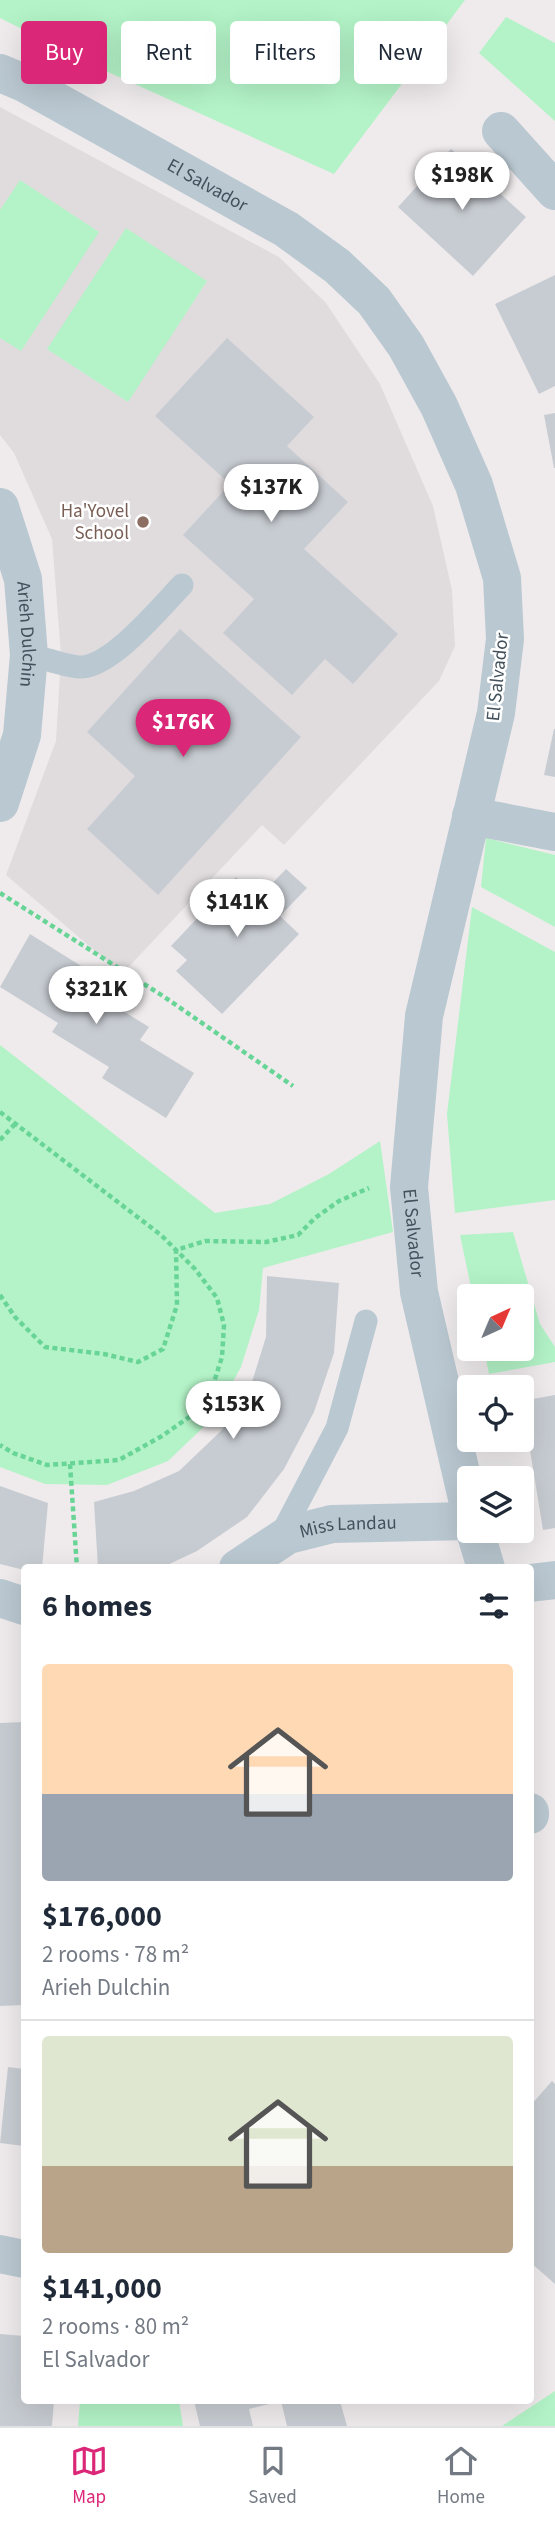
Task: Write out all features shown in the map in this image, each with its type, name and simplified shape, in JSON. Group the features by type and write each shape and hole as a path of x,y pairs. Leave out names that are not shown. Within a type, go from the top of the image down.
{"street":[{"name":"El Salvador","path":"0,73 24,83 286,229 337,266 374,301 406,346 439,406 474,485 502,578 505,639 496,713 424,1016 408,1187 419,1292 459,1466"},
{"path":"501,131 555,191"},
{"name":"Arieh Dulchin","path":"0,507 23,579 29,655 22,735 0,803"},
{"path":"471,816 555,832"},
{"name":"Miss Landau","path":"244,1564 288,1535 332,1524 457,1521"},
{"path":"479,1543 485,1564"},
{"path":"534,1583 555,1580"},
{"path":"0,1598 21,1605"},
{"path":"0,2254 21,2258"}],"lane":[{"path":"29,655 82,667 109,656 134,635 182,586"},
{"path":"277,1542 337,1428 366,1321"}],"path":[{"path":"0,893 163,996 293,1086"},
{"path":"0,1112 161,1235 195,1269 217,1298 223,1325 222,1357 202,1408 162,1436 119,1460 47,1465 13,1453 0,1445"},
{"path":"0,1140 15,1124"},
{"path":"176,1250 205,1241 266,1242 298,1235 314,1218 339,1201 369,1188 408,1187"},
{"path":"0,1295 15,1317 45,1347 104,1354 138,1362 163,1349 177,1305 176,1250"},
{"path":"70,1464 77,1564"}],"shaded area":[{"path":"0,107 279,257 326,303 380,384 433,506 452,590 455,646 439,681 284,845 262,825 122,974 6,875 56,741 61,655 52,539 14,453 0,435"}],"green space":[{"path":"0,0 465,0 447,24 447,21 354,21 354,84 402,84 334,174 135,84 216,84 216,21 121,21 121,78 107,72 107,21 21,21 21,28 0,18"},
{"path":"506,17 555,43 555,121 479,53"},
{"path":"20,180 99,232 21,351 0,338 0,210"},
{"path":"126,228 207,281 128,402 47,349"},
{"path":"486,838 555,855 555,927 481,887"},
{"path":"472,907 555,952 555,1200 455,1213 447,1114"},
{"path":"0,1045 215,1213 270,1204 329,1174 380,1141 393,1232 263,1268 259,1310 241,1367 213,1418 168,1461 107,1485 45,1484 0,1467"},
{"path":"513,1232 528,1284 470,1284 460,1235"},
{"path":"534,1304 540,1324 555,1347 555,1362 489,1374 487,1362 534,1362"},
{"path":"555,2391 555,2426 502,2426"},
{"path":"80,2404 179,2404 183,2426 78,2426"}],"building":[{"path":"451,149 526,217 473,276 398,207"},
{"path":"555,275 555,386 539,394 495,304"},
{"path":"227,338 314,417 287,446 348,502 304,549 398,634 353,684 325,659 292,695 223,633 254,599 183,535 230,484 155,416"},
{"path":"555,413 555,468 554,468 544,415"},
{"path":"180,629 301,737 158,895 87,829 135,776 87,732"},
{"path":"555,729 555,777 544,775"},
{"path":"286,869 307,888 280,916 299,934 222,1014 176,971 187,960 171,946 236,877 258,898"},
{"path":"30,934 94,974 86,988 149,1027 140,1040 194,1073 166,1118 102,1078 109,1067 52,1032 58,1023 0,987"},
{"path":"267,1276 339,1283 334,1353 314,1412 284,1469 247,1517 197,1551 169,1564 98,1564 94,1502 134,1491 179,1471 222,1430 252,1382 266,1337"},
{"path":"555,1395 555,1528 543,1530 530,1452 534,1452 534,1399"},
{"path":"0,1486 48,1503 42,1564 21,1564 21,1569 0,1564"},
{"path":"21,1722 21,2005 0,2006 0,1723"},
{"path":"8,2067 21,2069 21,2146 0,2143"},
{"path":"552,2081 555,2084 555,2284 534,2266 534,2101"},
{"path":"0,2334 21,2336 21,2404 54,2404 52,2426 0,2426"},
{"path":"195,2404 269,2404 249,2409 253,2426 200,2426"},
{"path":"282,2404 341,2404 347,2426 287,2426"}],"place":[{"name":"Ha'Yovel School","path":"143,522"}]}
